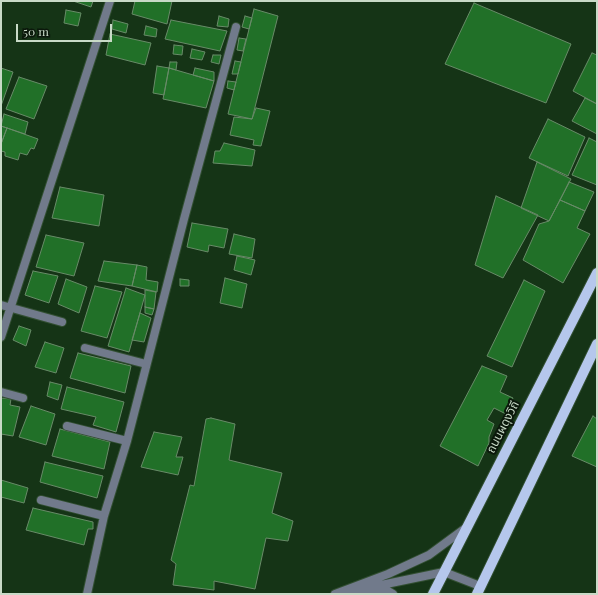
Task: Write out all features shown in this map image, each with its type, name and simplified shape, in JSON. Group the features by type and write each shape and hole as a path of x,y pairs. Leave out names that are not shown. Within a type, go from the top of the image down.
{"main road":[{"name":"ถนนผดุงวิถี","path":"433,594 597,273"},
{"path":"478,590 597,344"}],"street":[{"path":"1,337 110,1"},
{"path":"86,594 104,516 127,441 146,364 236,27"},
{"path":"1,305 62,322"},
{"path":"85,348 146,364"},
{"path":"1,392 22,398"},
{"path":"68,426 127,441"},
{"path":"41,500 104,516"},
{"path":"336,594 388,574 429,555 466,527"},
{"path":"336,594 444,572 478,590"},
{"path":"344,594 388,591 394,594"}],"building":[{"path":"73,1 93,1 91,7"},
{"path":"135,1 172,1 167,24 132,14"},
{"path":"474,3 571,44 546,103 445,64"},
{"path":"254,9 278,16 252,119 228,114"},
{"path":"66,10 81,13 78,26 64,23"},
{"path":"219,16 229,19 228,27 217,26"},
{"path":"245,16 252,18 249,29 242,27"},
{"path":"113,20 128,24 126,33 112,29"},
{"path":"171,20 227,31 220,51 165,39"},
{"path":"146,26 157,29 156,37 144,35"},
{"path":"110,34 151,43 145,65 106,55"},
{"path":"239,38 246,39 243,51 237,50"},
{"path":"174,45 183,46 182,55 173,54"},
{"path":"192,49 205,52 202,60 190,58"},
{"path":"592,53 597,55 597,104 573,91"},
{"path":"213,55 221,55 219,64 211,62"},
{"path":"235,61 241,62 238,74 232,74"},
{"path":"170,62 177,62 176,70 169,68"},
{"path":"157,66 169,68 164,95 153,93"},
{"path":"1,68 13,72 1,106"},
{"path":"169,68 214,81 206,108 163,99"},
{"path":"195,68 214,72 214,81 193,75"},
{"path":"19,77 47,86 34,119 6,109"},
{"path":"228,81 236,82 234,90 227,88"},
{"path":"585,98 597,104 597,134 572,121"},
{"path":"256,108 270,111 261,146 253,145 254,140 230,135 234,117 252,119"},
{"path":"4,114 28,122 25,134 1,126"},
{"path":"548,119 585,137 568,176 529,158"},
{"path":"1,126 7,128 1,144"},
{"path":"7,128 38,139 34,149 31,148 27,155 20,153 18,160 5,156 5,152 1,151 1,144"},
{"path":"589,138 597,142 597,185 572,175"},
{"path":"224,143 255,150 252,166 213,163 215,151 220,151"},
{"path":"537,162 571,179 549,221 521,208"},
{"path":"569,182 594,192 585,211 560,200"},
{"path":"60,187 104,195 99,226 52,218"},
{"path":"496,196 538,215 503,278 475,265"},
{"path":"560,200 585,211 577,228 590,234 563,283 523,260 539,224 549,221"},
{"path":"192,223 228,229 224,248 209,245 208,252 187,247"},
{"path":"234,234 255,239 252,258 229,254"},
{"path":"46,235 84,243 74,276 36,267"},
{"path":"237,256 255,260 251,275 234,270"},
{"path":"104,261 137,265 132,286 98,281"},
{"path":"137,265 147,267 146,280 158,282 157,292 132,286"},
{"path":"33,271 58,276 49,303 25,295"},
{"path":"225,278 247,284 242,308 220,303"},
{"path":"66,279 87,287 79,313 58,304"},
{"path":"180,279 189,280 189,286 180,286"},
{"path":"524,280 545,291 512,367 487,356"},
{"path":"95,286 122,292 107,338 81,331"},
{"path":"126,288 145,295 129,352 108,346"},
{"path":"145,290 156,292 154,309 145,307"},
{"path":"145,307 154,309 152,315 145,313"},
{"path":"140,313 151,318 144,342 132,340"},
{"path":"19,326 31,330 26,346 13,340"},
{"path":"45,342 64,348 56,373 35,367"},
{"path":"78,353 131,366 125,393 70,378"},
{"path":"482,366 507,376 500,392 513,398 506,414 494,408 487,420 494,424 489,437 489,443 478,466 440,446"},
{"path":"50,382 62,385 58,400 47,396"},
{"path":"67,387 124,402 116,432 93,425 96,417 61,409"},
{"path":"1,398 11,399 10,405 20,407 13,436 1,434"},
{"path":"31,406 55,414 46,445 19,437"},
{"path":"593,416 597,419 597,467 572,456"},
{"path":"211,418 235,424 229,460 282,473 272,513 293,521 288,541 266,538 255,589 214,581 214,590 173,585 176,564 171,560 190,485 194,486 206,419"},
{"path":"60,429 110,442 104,469 52,456"},
{"path":"154,432 182,437 176,457 183,457 178,475 141,467"},
{"path":"45,462 103,476 97,498 40,482"},
{"path":"1,480 28,488 24,503 1,497"},
{"path":"33,508 93,522 93,529 88,529 84,545 26,530"}]}
